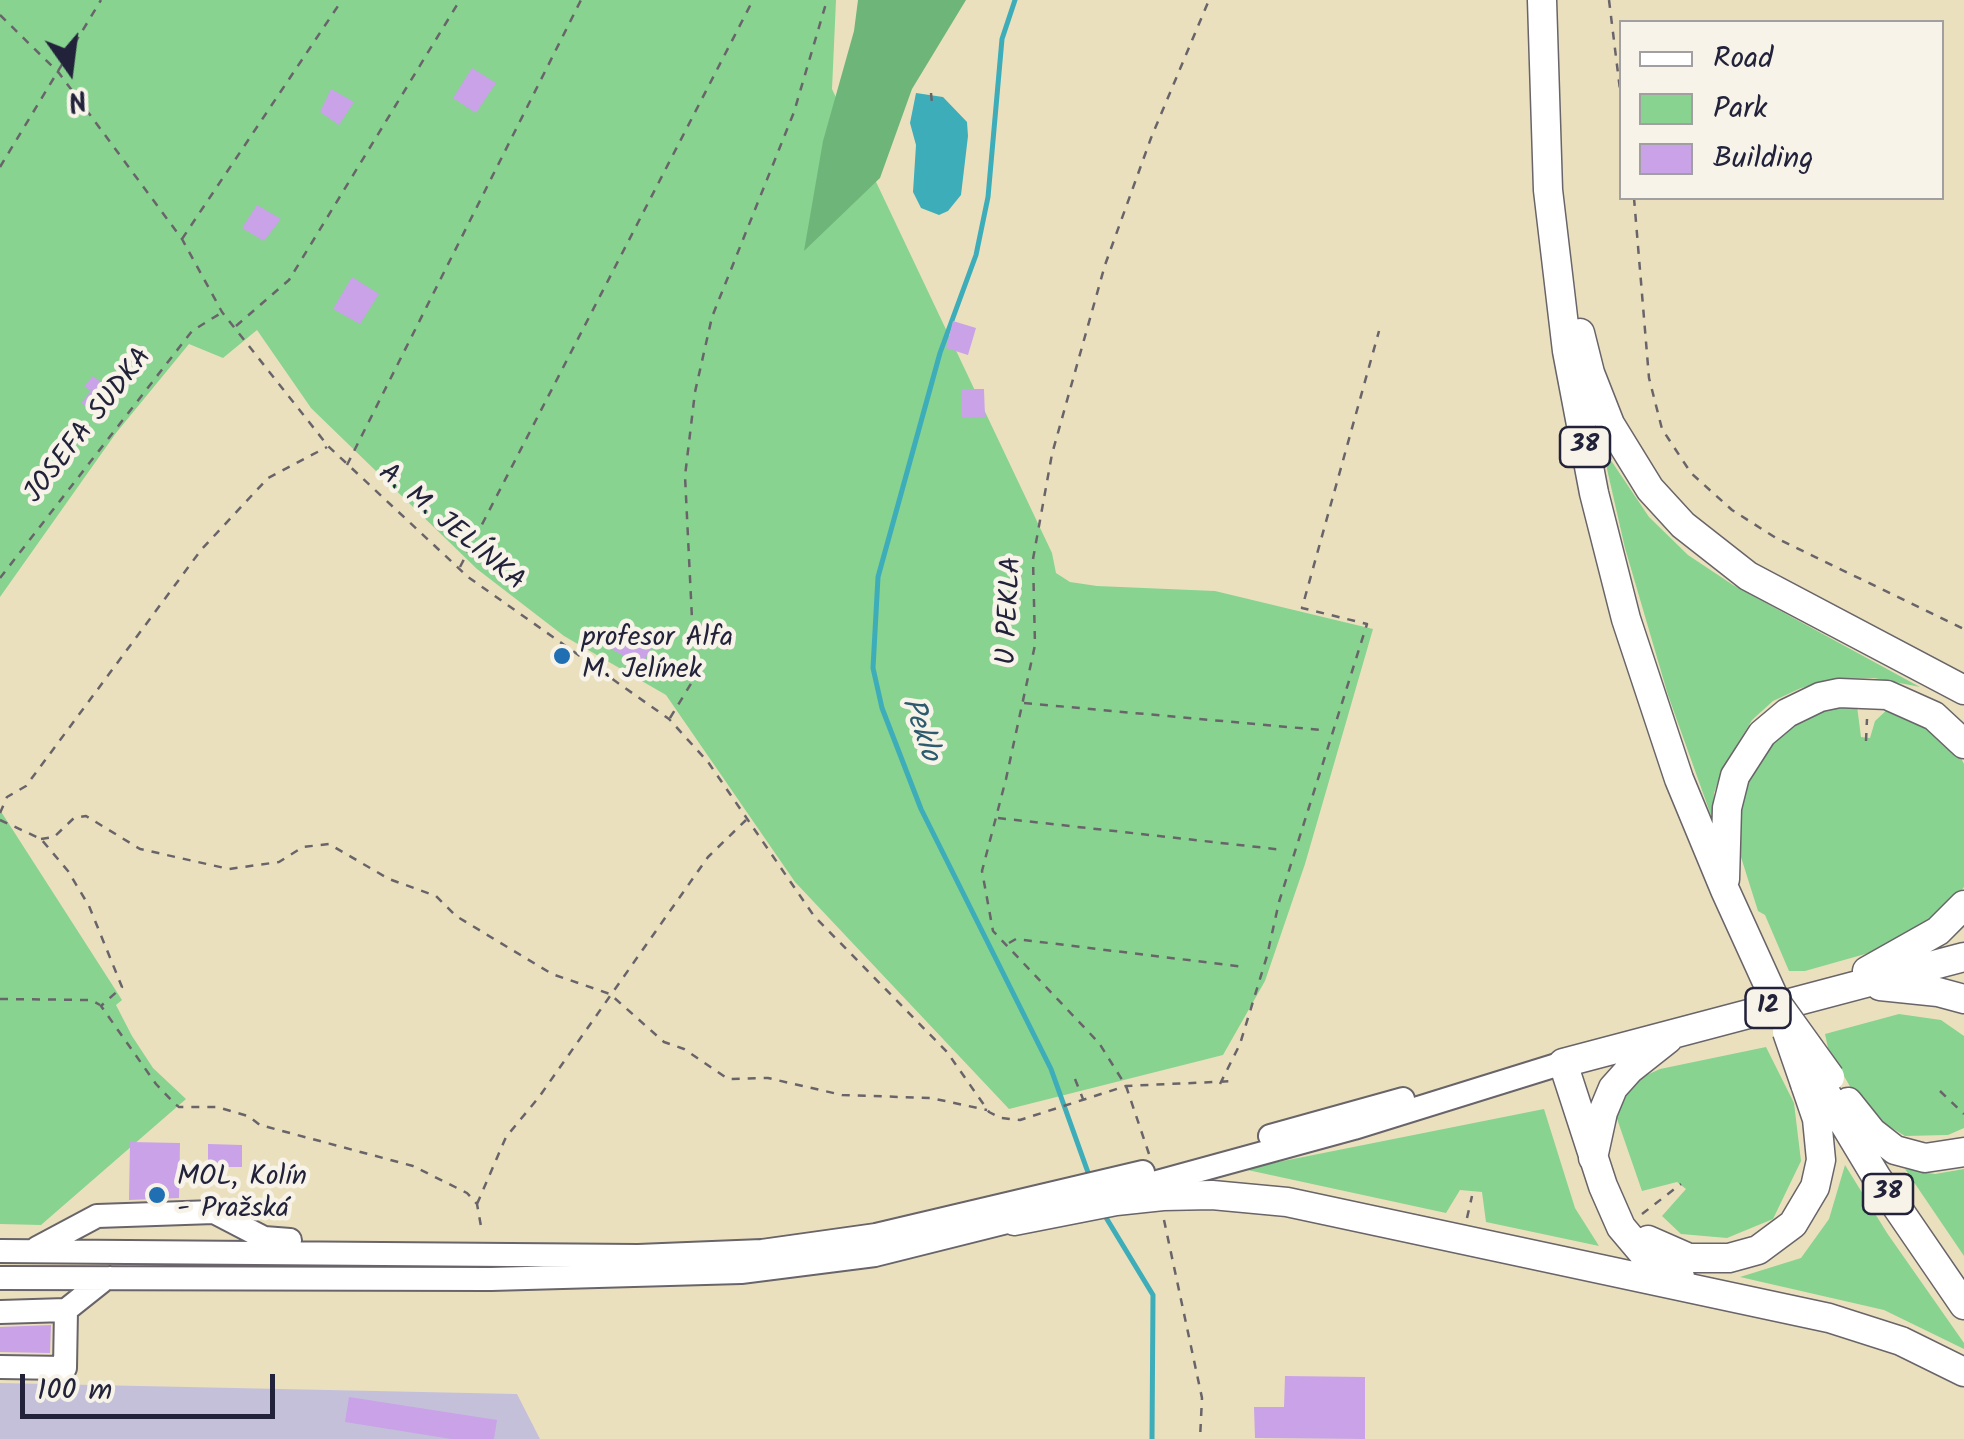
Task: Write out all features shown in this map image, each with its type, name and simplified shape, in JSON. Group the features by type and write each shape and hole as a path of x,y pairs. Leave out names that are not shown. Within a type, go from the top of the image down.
{"main road":[{"name":"38","path":"1542,0 1548,190 1569,367 1613,572 1662,730 1725,890 1776,1002 1877,1178 1964,1305"},
{"path":"1548,190 1583,346 1600,399 1624,450 1658,498 1700,541 1748,576 1964,690"},
{"path":"1725,890 1728,808 1735,776 1762,734 1787,713 1820,697 1840,693 1887,695 1934,716 1964,744"},
{"path":"1827,993 1926,938 1964,905"},
{"name":"12","path":"1562,1063 1964,957"},
{"path":"1858,984 1938,992 1964,999"},
{"path":"1593,1158 1612,1088 1678,1032"},
{"path":"1562,1063 1603,1186 1621,1226 1638,1250 1708,1291"},
{"path":"1818,1080 1896,1150 1936,1158 1964,1152"},
{"path":"1603,1186 1628,1225 1662,1249 1700,1259 1745,1255 1782,1234 1810,1200 1819,1174 1818,1080"},
{"path":"1014,1220 1072,1201 1144,1185 1287,1202 1868,1329 1929,1353 1964,1372"}],"street":[{"path":"1144,1185 1354,1128 1562,1063"},
{"path":"0,1250 712,1254 813,1246 1072,1201"},
{"path":"32,1251 96,1216 214,1212 264,1238 484,1239 572,1244 638,1256"},
{"path":"0,1312 66,1310 105,1279 211,1268 222,1251 214,1212"},
{"path":"0,1278 472,1279 741,1272 875,1255 1014,1220"},
{"path":"0,1367 65,1368 66,1310"}],"path":[{"path":"0,166 101,0"},
{"path":"182,240 342,0"},
{"path":"235,327 289,280 460,0"},
{"path":"347,466 582,0"},
{"path":"460,569 753,0"},
{"path":"669,719 700,668 692,619 685,476 695,392 712,317 794,112 827,0"},
{"name":"U PEKLA","path":"1200,1439 1202,1398 1166,1239 1144,1185 1126,1086 1099,1044 993,931 982,871 1035,645 1033,558 1052,454 1105,266 1151,138 1209,0"},
{"path":"1609,0 1619,82"},
{"name":"A. M. JELÍNKA","path":"0,16 60,73 182,240 222,312 328,446 460,569 669,719 708,762 814,916 947,1052 986,1110"},
{"path":"931,92 932,104"},
{"path":"1634,200 1649,378 1662,429 1691,473 1732,510 1776,538 1964,629"},
{"name":"JOSEFA SUDKA","path":"0,578 192,331 222,312"},
{"path":"1219,1084 1240,1044 1367,624 1302,608 1380,331"},
{"path":"0,813 7,797 26,786 201,550 268,478 328,446"},
{"path":"1023,703 1322,730"},
{"path":"41,840 54,837 74,818 86,816 140,849 229,869 279,862 303,848 329,844 389,880 436,896 456,916 552,974 610,994 664,1042 684,1049 728,1079 768,1078 874,1098 932,1098 1020,1120 1126,1086 1235,1081"},
{"path":"996,818 1284,850"},
{"path":"477,1204 506,1136 539,1098 708,857 747,819"},
{"path":"0,820 41,840 63,863 89,906 122,987 101,1006"},
{"path":"1006,944 1016,939 1245,967"},
{"path":"0,999 91,1000 101,1006 156,1084 179,1107 218,1107 248,1116 260,1125 413,1166 467,1193 477,1204 484,1239"},
{"path":"1076,1079 1084,1100"},
{"path":"1940,1091 1964,1114"},
{"path":"1628,1225 1680,1184"}],"shaded area":[{"path":"0,1383 517,1394 540,1439 0,1439"}],"green space":[{"path":"0,0 836,0 832,89 1052,553 1056,573 1070,582 1097,586 1215,591 1373,629 1305,864 1265,981 1223,1055 1009,1109 795,882 666,695 564,636 477,569 311,408 257,330 223,358 189,344 116,433 0,597"},
{"path":"858,0 966,0 912,89 880,178 804,251 823,141 854,31"},
{"path":"1602,447 1649,517 1688,555 1733,585 1920,687 1874,678 1834,679 1773,701 1752,720 1723,767 1714,793 1713,821 1668,695 1625,548"},
{"path":"1838,705 1857,706 1861,737 1870,738 1875,721 1890,707 1926,723 1957,750 1964,764 1964,887 1939,919 1890,947 1805,971 1789,971 1765,915 1758,911 1740,854 1739,807 1750,771 1771,742 1799,719"},
{"path":"0,810 122,1000 116,1005 132,1036 153,1068 186,1099 41,1225 0,1224"},
{"path":"1899,1014 1941,1020 1964,1036 1964,1128 1948,1135 1905,1136 1864,1111 1828,1048 1825,1034"},
{"path":"1766,1047 1794,1103 1801,1161 1773,1219 1727,1238 1681,1234 1662,1216 1686,1189 1677,1182 1642,1191 1615,1113 1638,1079 1660,1069"},
{"path":"1544,1109 1575,1208 1599,1246 1486,1222 1482,1192 1460,1190 1446,1213 1243,1169"},
{"path":"1845,1165 1964,1343 1964,1349 1884,1310 1740,1277 1801,1258 1829,1219"},
{"path":"1905,1169 1935,1174 1964,1169 1964,1256"}],"water":[{"path":"916,93 943,97 967,122 961,195 948,211 939,215 921,208 913,192 916,145 910,123"}],"building":[{"path":"472,68 496,83 476,113 453,98"},
{"path":"331,89 354,102 339,125 320,112"},
{"path":"257,205 281,219 264,241 242,228"},
{"path":"352,277 379,294 360,324 333,309"},
{"path":"953,321 976,328 968,355 946,348"},
{"path":"93,376 116,394 98,417 81,403 91,391 84,386"},
{"path":"961,389 984,389 985,417 962,417"},
{"path":"619,628 652,647 641,666 608,647"},
{"path":"130,1142 180,1143 179,1198 129,1200"},
{"path":"208,1144 242,1145 242,1167 208,1167"},
{"path":"51,1325 50,1353 0,1352 0,1327"},
{"path":"1285,1376 1365,1377 1365,1439 1255,1438 1254,1407 1284,1407"},
{"path":"349,1397 497,1420 494,1439 451,1439 345,1422"}],"waterway":[{"name":"Peklo","path":"1015,0 1002,39 988,197 976,255 940,353 878,577 873,668 882,708 921,809 1051,1069 1090,1178"},
{"name":"Peklo","path":"1102,1211 1153,1295 1152,1439"}],"place":[{"name":"profesor Alfa M. Jelínek","path":"562,656"},
{"name":"MOL, Kolín - Pražská","path":"157,1195"}]}
